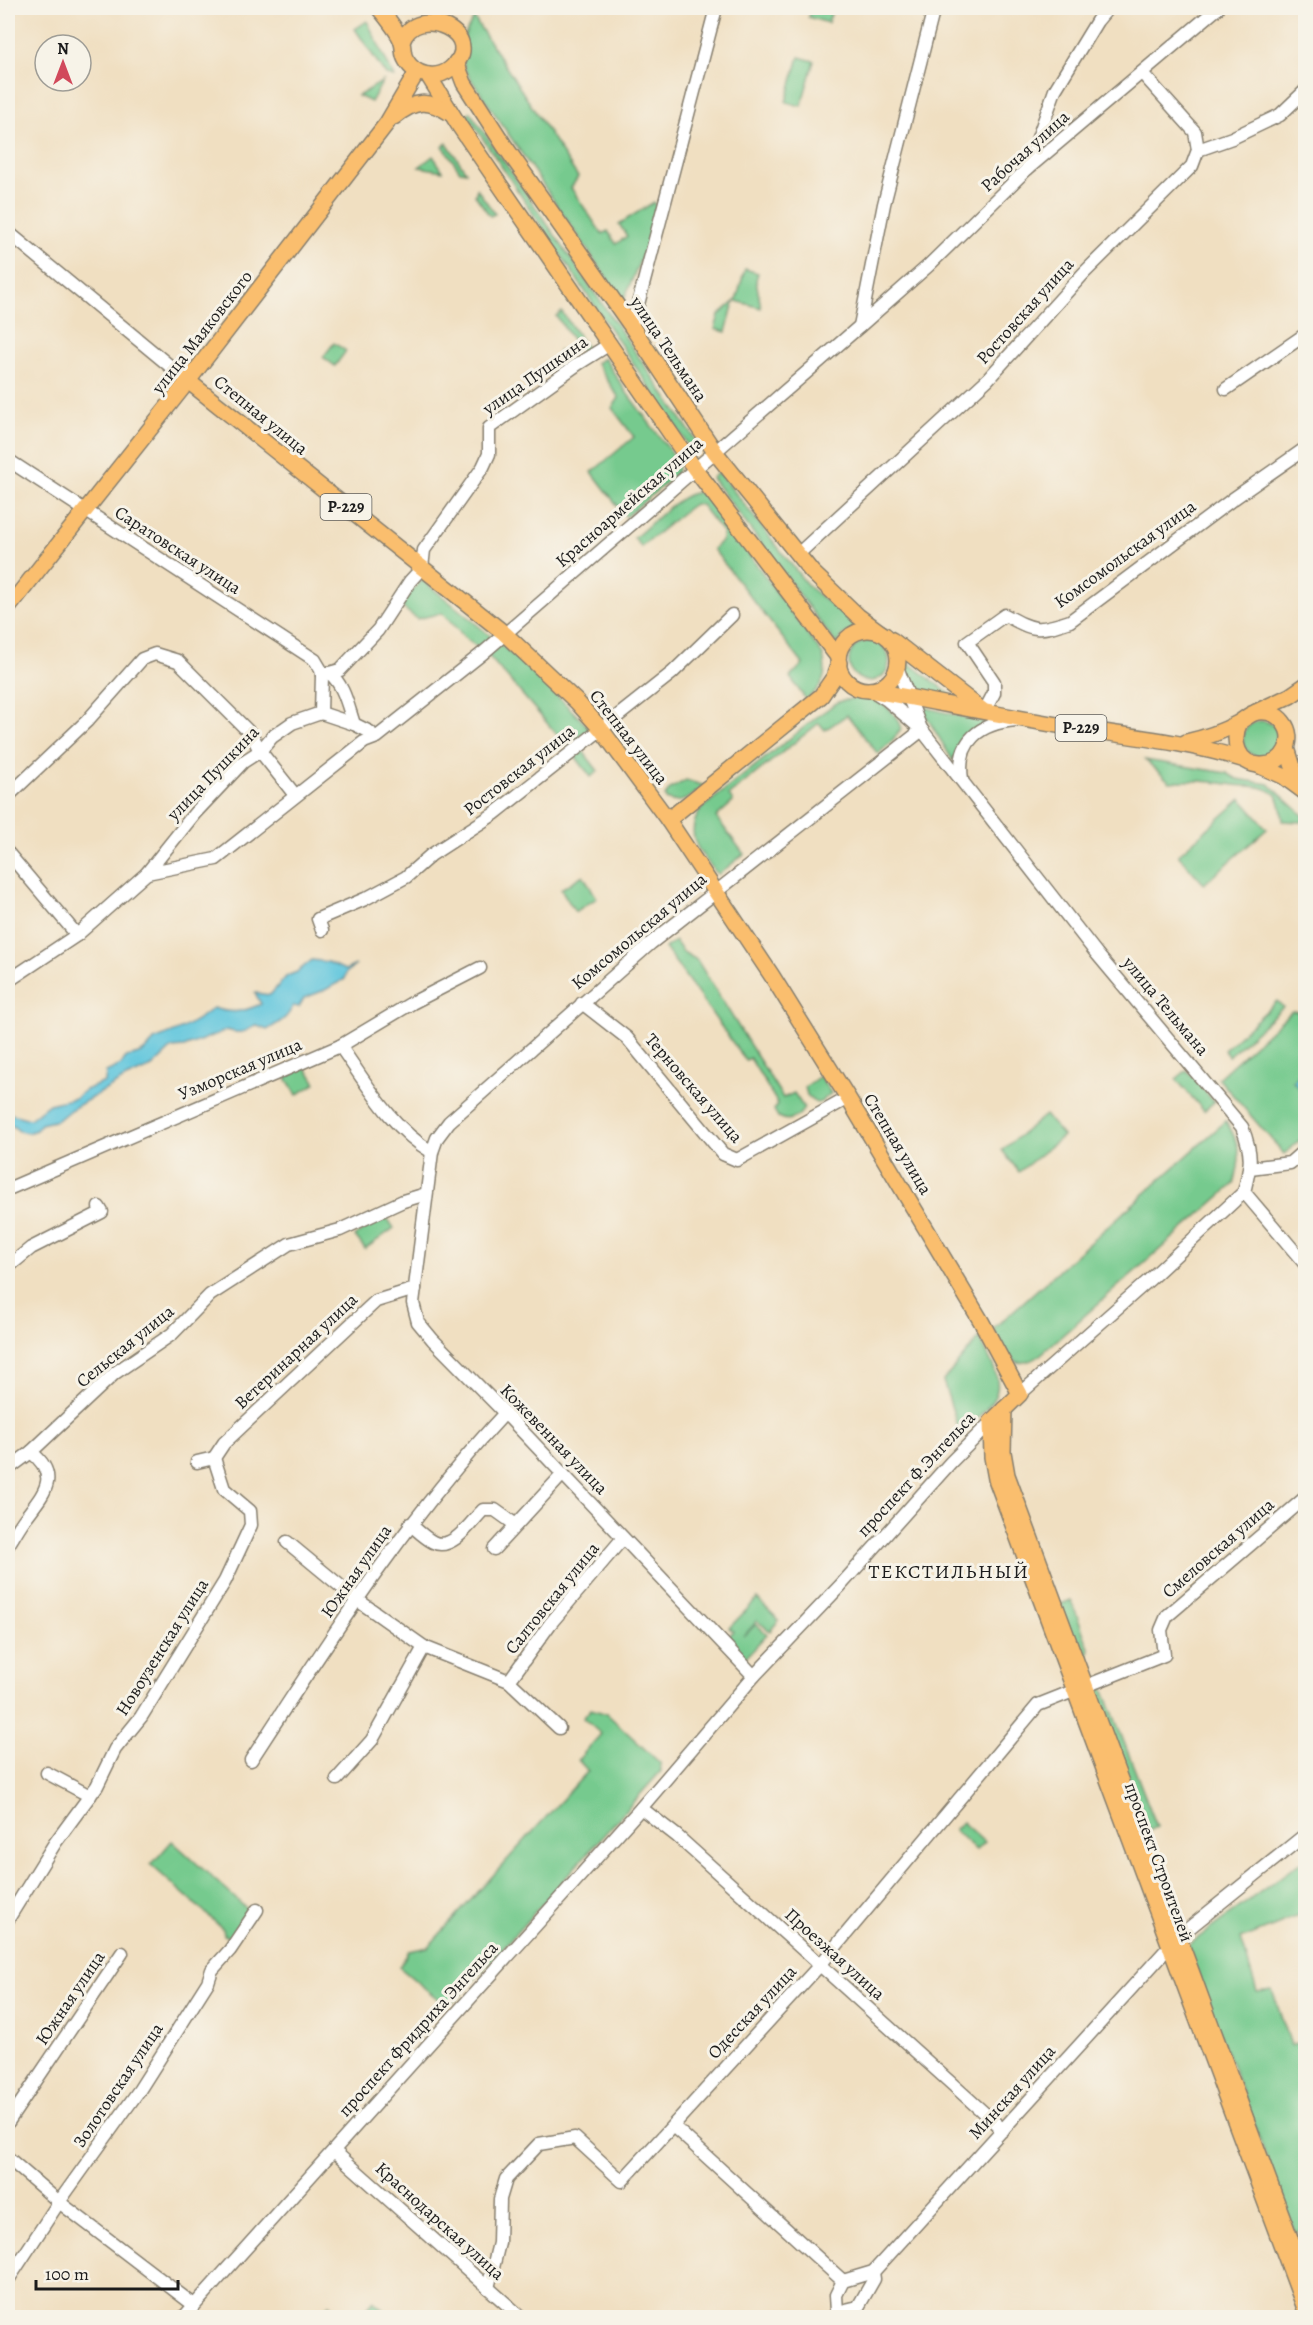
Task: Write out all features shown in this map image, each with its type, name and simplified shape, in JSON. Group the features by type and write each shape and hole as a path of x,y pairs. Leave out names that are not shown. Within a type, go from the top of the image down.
{"main road":[{"path":"379,8 402,42 405,59 422,74 450,112 695,469 838,660 844,677 854,686"},
{"name":"улица Тельмана","path":"402,42 407,28 416,16 446,13 460,37 462,46 456,62 464,83 715,452 812,573 858,616 896,647 897,667"},
{"path":"422,74 444,73 456,62"},
{"name":"улица Маяковского","path":"8,608 189,381 422,74"},
{"path":"387,123 412,105 422,103 437,105 450,112"},
{"name":"Степная улица","path":"189,381 504,633 602,729 668,820 772,976 981,1321 1020,1394"},
{"path":"668,820 821,696 834,677 842,646 853,634 863,630 884,635"},
{"name":"Р-229","path":"884,635 984,712"},
{"path":"870,690 888,682 897,667"},
{"path":"821,696 854,686"},
{"name":"улица Тельмана","path":"854,686 870,690"},
{"name":"Р-229","path":"1178,743 1212,735 1303,687"},
{"name":"Р-229","path":"1287,748 1291,707 1303,687"},
{"name":"Р-229","path":"870,690 984,712 1215,750 1260,766"},
{"path":"1254,713 1268,712 1276,716 1287,730"},
{"path":"1240,722 1236,730 1235,742 1245,760"},
{"path":"1260,766 1278,760 1287,748"},
{"path":"1287,748 1305,793"},
{"path":"1260,766 1283,776 1305,793"},
{"name":"проспект Ф.Энгельса","path":"991,1422 1020,1394"},
{"name":"проспект Строителей","path":"1004,1409 1003,1452 1007,1474 1080,1688 1305,2312"},
{"name":"проспект Строителей","path":"991,1422 992,1457 996,1479 1080,1688"},
{"name":"проспект Строителей","path":"1173,1941 1305,2281"}],"street":[{"path":"632,327 716,8"},
{"path":"860,326 884,204 934,8"},
{"path":"1026,170 1055,90 1097,21 1108,8"},
{"name":"Рабочая улица","path":"860,326 928,266 1026,170 1218,8"},
{"path":"1142,73 1195,132 1198,150 1232,138 1281,115 1305,90"},
{"name":"Ростовская улица","path":"797,555 988,379 1084,273 1192,166 1198,150"},
{"name":"Степная улица","path":"8,232 189,381"},
{"name":"Красноармейская улица","path":"147,873 216,859 504,633 860,326"},
{"path":"1226,389 1305,334"},
{"name":"улица Пушкина","path":"325,674 340,670 378,630 410,581 422,568 424,550 483,467 489,454 489,428 578,364 610,344"},
{"name":"Комсомольская улица","path":"984,712 994,693 994,682 967,642 1005,615 1030,628 1045,630 1070,621 1305,448"},
{"name":"Саратовская улица","path":"8,460 315,660 325,674 336,678 344,693 354,724"},
{"name":"Ростовская улица","path":"322,930 318,919 365,899 406,877 431,855 494,814 672,673 732,615"},
{"path":"8,796 87,721 142,659 155,654 178,661 252,735 260,751 295,795"},
{"name":"улица Тельмана","path":"897,667 922,730"},
{"path":"325,674 321,713 354,724 370,732 373,738"},
{"name":"улица Тельмана","path":"870,690 887,700 922,730 1097,954 1242,1127 1250,1148 1250,1168 1245,1192"},
{"name":"улица Пушкина","path":"8,981 77,935 147,873 195,813 243,762 260,751 272,737 292,723 321,713"},
{"path":"962,780 961,757 972,736 1005,721 1028,719"},
{"name":"Комсомольская улица","path":"426,1194 432,1152 437,1138 449,1122 645,948 922,730"},
{"path":"8,853 77,935"},
{"name":"Узморская улица","path":"8,1189 340,1046 412,1003 480,968"},
{"name":"Терновская улица","path":"582,1003 627,1038 723,1154 732,1159 737,1160 848,1098"},
{"path":"340,1046 390,1116 417,1144 432,1152"},
{"path":"1250,1168 1290,1163 1305,1149"},
{"path":"1245,1192 1305,1265"},
{"name":"проспект Ф.Энгельса","path":"1020,1394 1245,1192"},
{"name":"Кожевенная улица","path":"426,1194 413,1304 418,1322 754,1676"},
{"name":"Сельская улица","path":"8,1469 31,1452 115,1373 172,1334 210,1295 289,1244 340,1230 403,1201 426,1194"},
{"path":"8,1266 31,1248 102,1212 99,1208"},
{"name":"Ветеринарная улица","path":"214,1458 224,1443 376,1301 415,1289"},
{"name":"Южная улица","path":"251,1760 356,1599 410,1524 505,1413"},
{"name":"проспект Ф.Энгельса","path":"641,1808 754,1676 951,1462 991,1422"},
{"path":"8,1545 42,1498 48,1485 47,1474 40,1459 31,1452"},
{"path":"197,1462 214,1458"},
{"name":"Новоузенская улица","path":"8,1919 55,1843 97,1786 115,1749 141,1717 225,1581 251,1525 250,1511 224,1489 214,1458"},
{"path":"494,1549 564,1474"},
{"name":"Смеловская улица","path":"1080,1688 1164,1655 1161,1630 1167,1616 1305,1497"},
{"path":"410,1524 434,1543 440,1544 455,1539 483,1509 495,1509 516,1525"},
{"name":"Салтовская улица","path":"509,1681 550,1624 623,1538"},
{"path":"287,1542 356,1599 424,1647 509,1681 559,1728"},
{"path":"337,1779 372,1740 424,1647"},
{"name":"Одесская улица","path":"488,2288 499,2242 500,2199 506,2180 539,2145 575,2138 622,2181 820,1965 1038,1705 1080,1688"},
{"path":"47,1773 90,1796"},
{"name":"Проезжая улица","path":"641,1808 677,1836 1003,2130"},
{"name":"проспект Фридриха Энгельса","path":"194,2305 641,1808"},
{"name":"Минская улица","path":"843,2281 836,2295 834,2315 858,2307 874,2279 873,2272 1173,1941 1305,1834"},
{"name":"Золотовская улица","path":"8,2280 58,2202 140,2089 208,1982 212,1970 230,1950 257,1910"},
{"name":"Южная улица","path":"8,2122 122,1953"},
{"path":"673,2126 843,2281 873,2272"},
{"name":"Краснодарская улица","path":"334,2151 488,2288 516,2316"},
{"path":"8,2158 58,2202 194,2305 183,2318"}],"green space":[{"path":"811,8 833,8 828,23 808,17"},
{"path":"474,18 578,177 571,188 602,234 608,231 616,244 627,236 619,224 654,202 660,212 623,302 466,72 461,50 466,32"},
{"path":"367,21 394,77 386,75 355,29"},
{"path":"799,57 814,61 801,106 786,102"},
{"path":"383,81 371,102 358,96"},
{"path":"470,112 698,443 690,448 467,115"},
{"path":"447,143 466,172 460,171 443,146"},
{"path":"433,156 443,171 419,167"},
{"path":"477,189 495,214 490,216 475,195"},
{"path":"745,269 758,273 756,280 761,308 736,301"},
{"path":"734,302 726,332 715,329 719,315"},
{"path":"562,312 587,348 581,352 556,316"},
{"path":"334,343 346,351 335,366 323,357"},
{"path":"559,350 568,363 552,374"},
{"path":"604,358 678,463 676,474 626,517 592,472 634,437 612,408 619,398 596,363"},
{"path":"719,472 809,587 859,627 843,635 837,645 712,478"},
{"path":"698,492 704,494 709,500 823,655 825,669 823,680 817,690 806,700 790,677 803,664 713,549 722,540 723,533 701,505 694,504 641,547 634,538 673,504"},
{"path":"422,580 509,652 590,729 567,746 486,653 467,640 442,613 417,619 399,605"},
{"path":"869,641 877,642 883,647 888,653 888,669 883,675 877,680 869,681 861,680 855,675 850,669 849,661 850,653 855,647 861,642"},
{"path":"903,659 961,702 914,693"},
{"path":"859,697 880,702 895,715 901,729 891,742 878,754 847,715 825,730 819,723 729,795 733,802 716,817 744,854 719,874 716,872 699,850 693,834 696,817 702,808 822,713 838,702"},
{"path":"920,706 987,723 966,738 958,748 953,761"},
{"path":"1261,721 1274,726 1279,739 1274,752 1261,757 1248,752 1243,739 1248,726"},
{"path":"582,750 598,771 591,777 575,756"},
{"path":"1145,760 1227,773 1237,779 1269,784 1304,816 1302,822 1283,821 1278,798 1264,788 1202,781 1170,782"},
{"path":"686,780 705,786 682,801 666,799 665,796 670,789"},
{"path":"1241,799 1267,829 1204,884 1178,855"},
{"path":"583,875 597,898 575,912 561,889"},
{"path":"675,941 683,952 697,960 783,1098 794,1093 804,1108 796,1117 786,1120 778,1117 774,1110 778,1104 750,1058 746,1060 743,1057 665,948"},
{"path":"1277,1001 1283,1007 1229,1056 1224,1050"},
{"path":"1305,1008 1305,1136 1284,1154 1218,1078 1292,1011 1301,1012"},
{"path":"305,1066 316,1083 297,1095 286,1078"},
{"path":"1187,1070 1214,1102 1204,1111 1176,1079"},
{"path":"820,1076 831,1093 821,1102 816,1103 807,1095 805,1087"},
{"path":"1045,1115 1063,1136 1019,1172 1002,1150"},
{"path":"1226,1121 1239,1152 1234,1184 1040,1355 1023,1362 1011,1358 993,1329"},
{"path":"385,1215 394,1228 365,1249 355,1236"},
{"path":"979,1338 994,1369 997,1391 986,1409 960,1433 943,1381"},
{"path":"757,1599 779,1620 770,1631 757,1621 744,1636 756,1624 767,1634 745,1658 726,1638 733,1631 729,1628"},
{"path":"1071,1600 1089,1648 1084,1672 1059,1605"},
{"path":"1103,1688 1157,1827 1145,1833 1091,1692"},
{"path":"591,1709 607,1714 660,1763 661,1771 461,1995 456,2000 444,2004 399,1967 409,1951 428,1947 588,1771 578,1760 601,1734 583,1718"},
{"path":"962,1822 984,1842 976,1850 954,1830"},
{"path":"172,1841 248,1910 248,1914 231,1939 224,1935 223,1929 151,1865"},
{"path":"1305,1859 1305,1913 1241,1939 1257,1992 1272,1990 1291,2045 1305,2041 1305,2228 1295,2233 1187,1946"},
{"path":"373,2301 388,2314 361,2315"},
{"path":"329,2304 344,2317 318,2317"}],"water":[{"path":"312,960 328,962 345,970 356,965 346,973 345,979 304,998 299,1007 293,1006 286,1017 267,1030 255,1025 242,1032 227,1030 184,1047 172,1048 152,1067 126,1078 70,1110 58,1120 41,1124 36,1130 27,1133 8,1126 8,1113 30,1119 49,1104 75,1098 85,1090 105,1082 106,1072 121,1065 126,1057 142,1052 154,1040 185,1027 213,1008 237,1011 261,1004 255,993 270,995 287,976 297,972"},
{"path":"1305,1070 1305,1096 1293,1081"}],"district":[{"name":"ТЕКСТИЛЬНЫЙ","path":"949,1571"}]}
